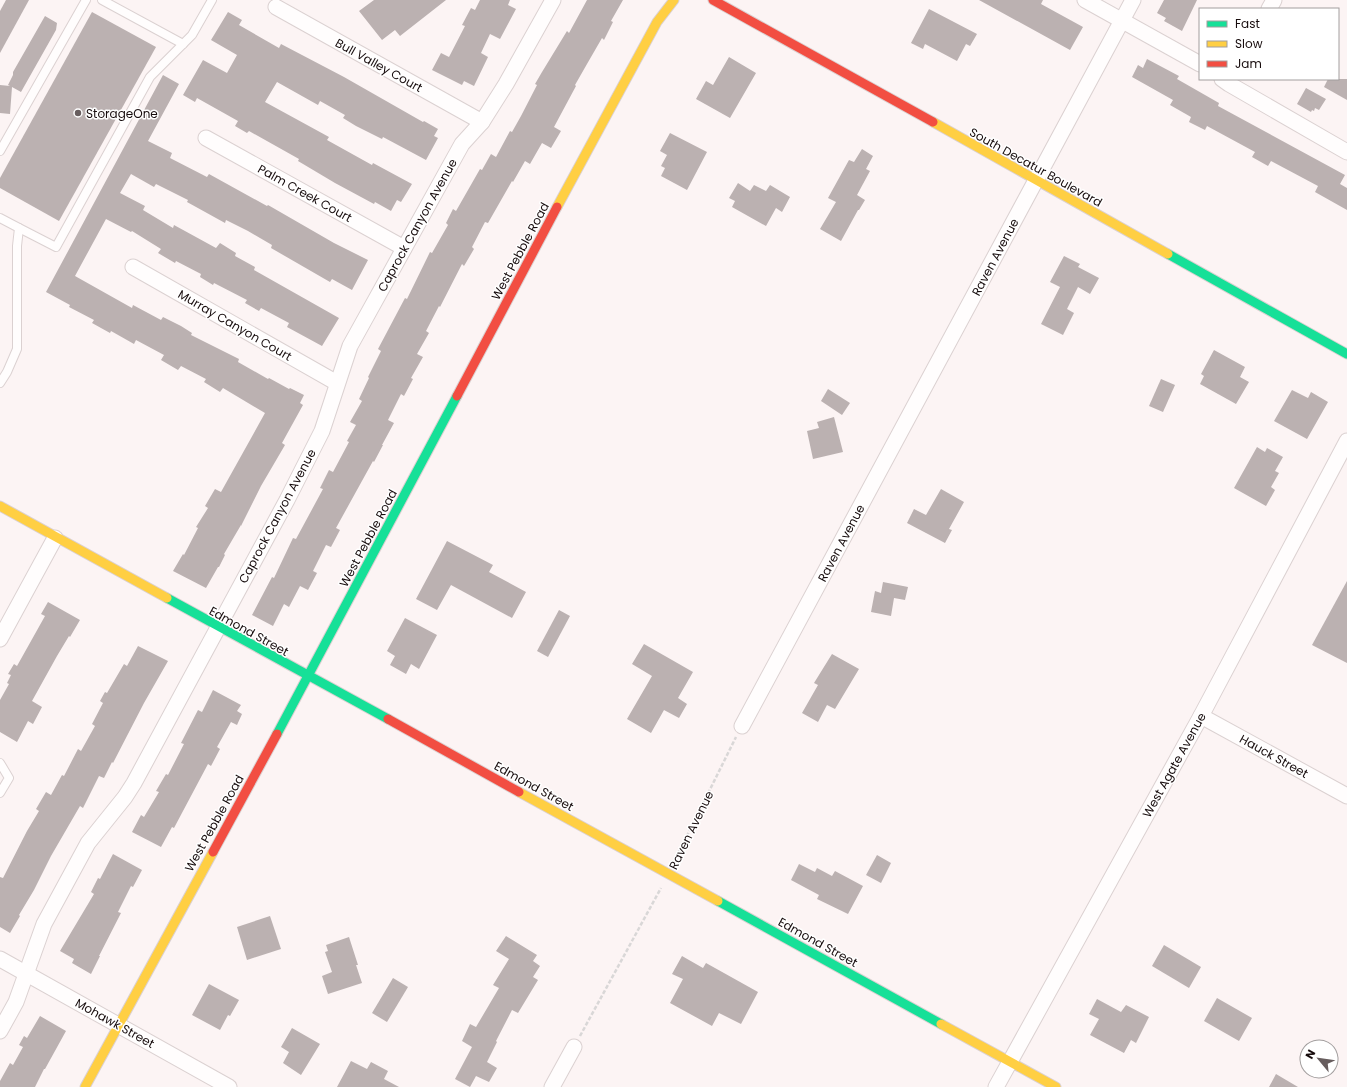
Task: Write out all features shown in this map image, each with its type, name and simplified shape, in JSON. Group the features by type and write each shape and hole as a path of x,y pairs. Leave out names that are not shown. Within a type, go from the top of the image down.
{"street":[{"name":"Caprock Canyon Avenue","path":"0,1031 16,1002 44,924 84,850 134,783 287,500 322,431 350,346 462,144 482,122 506,84 553,0"},
{"name":"West Pebble Road","path":"85,1087 308,677 589,147 658,22 674,0"},
{"name":"South Decatur Boulevard","path":"713,0 857,79 1036,181 1347,354"},
{"path":"1084,0 1199,63"},
{"name":"Raven Avenue","path":"742,726 1133,0"},
{"name":"Bull Valley Court","path":"276,7 482,122"},
{"path":"1228,81 1347,152"},
{"name":"Palm Creek Court","path":"206,138 404,248"},
{"name":"Murray Canyon Court","path":"133,267 337,383"},
{"name":"West Agate Avenue","path":"996,1087 1201,716 1347,441"},
{"name":"Edmond Street","path":"0,506 55,538 1056,1087"},
{"path":"0,639 55,538"},
{"name":"Hauck Street","path":"1201,716 1347,796"},
{"name":"Mohawk Street","path":"0,959 229,1087"},
{"path":"552,1087 574,1047"}],"lane":[{"path":"0,151 86,0"},
{"path":"102,0 183,44"},
{"path":"0,218 56,247 150,77 192,35 212,0"},
{"path":"0,383 7,372 17,349 17,246 19,228"},
{"path":"0,763 8,778 0,793"}],"path":[{"name":"Raven Avenue","path":"574,1047 669,874 742,726"}],"building":[{"path":"6,0 29,0 0,53 0,11"},
{"path":"374,0 446,0 400,36 395,30 382,40 359,11"},
{"path":"480,0 510,0 508,5 516,9 500,39 490,34 481,53 488,57 474,86 464,81 462,85 432,70 441,53 449,57 465,26 462,25 471,8 475,10"},
{"path":"587,0 623,0 611,21 613,22 604,40 602,38 575,85 576,86 554,127 561,131 551,148 542,143 530,164 525,161 488,223 485,222 472,247 474,249 464,266 462,264 440,307 439,306 426,331 429,333 417,354 423,357 411,378 413,379 404,396 401,394 388,420 394,423 374,462 373,461 336,528 340,530 331,547 326,545 313,571 317,573 308,590 300,586 289,607 284,604 273,626 252,615 272,577 274,578 293,538 296,539 323,489 320,488 329,470 333,472 349,442 347,441 356,425 350,422 362,401 359,399 381,351 378,349 405,298 407,299 430,252 432,253 448,225 446,223 453,209 456,211 480,169 482,170 491,154 496,157 510,131 512,132 521,116 537,85 535,84 567,31 569,33"},
{"path":"979,0 1043,0 1041,4 1083,27 1070,50"},
{"path":"1164,0 1197,0 1182,31 1164,21 1166,18 1157,13"},
{"path":"929,9 977,34 970,46 966,44 957,61 925,44 923,49 911,43"},
{"name":"StorageOne","path":"92,12 156,47 59,221 0,188 0,178"},
{"path":"228,12 242,20 239,25 279,48 281,44 438,129 434,136 438,138 426,160 383,137 382,139 356,126 343,118 345,115 320,101 318,105 277,82 265,102 329,137 327,140 372,165 373,163 412,184 401,202 397,200 391,211 375,202 374,204 335,183 298,161 299,159 249,131 247,133 235,126 238,121 197,98 195,102 183,95 203,60 227,73 237,55 211,40"},
{"path":"45,16 57,23 56,30 21,92 12,87 10,114 0,113 0,85 10,86 8,85 13,72"},
{"path":"729,57 756,73 730,118 696,99 706,81 713,85"},
{"path":"1147,59 1179,76 1177,79 1219,103 1218,106 1345,175 1340,184 1347,188 1347,210 1315,192 1318,186 1271,161 1268,166 1252,157 1255,152 1207,126 1205,130 1189,122 1191,117 1170,105 1173,100 1132,77 1138,65 1143,68"},
{"path":"163,75 179,84 148,141 172,153 170,158 207,177 209,174 267,206 268,205 334,243 368,260 352,290 332,279 330,282 271,248 272,245 248,231 226,220 225,223 187,202 188,200 156,184 154,187 131,174 120,193 145,206 143,210 173,228 174,225 216,248 220,243 236,253 235,256 255,267 254,270 339,318 322,346 287,327 289,323 261,308 259,311 245,303 247,300 214,283 213,285 200,277 201,274 176,261 175,263 158,253 161,249 132,231 131,232 106,219 75,276 132,308 133,305 161,320 163,317 181,326 192,333 191,335 239,359 238,362 268,379 269,378 304,395 300,403 303,405 282,443 285,445 224,554 225,555 219,567 206,588 173,571 183,554 184,555 198,528 196,527 208,508 205,506 215,489 221,492 265,413 223,388 220,392 204,382 206,379 181,366 178,370 161,360 164,355 136,340 134,344 111,331 110,333 92,323 94,320 69,307 70,305 46,292"},
{"path":"1347,79 1347,100 1324,87 1328,80"},
{"path":"1306,88 1326,99 1319,110 1315,108 1314,111 1312,110 1311,112 1297,104"},
{"path":"670,133 707,152 687,190 661,176 665,168 661,166 667,155 660,151"},
{"path":"862,149 873,156 866,169 870,171 857,195 865,200 841,241 820,229 836,202 828,198 849,160 854,162"},
{"path":"738,183 750,191 754,185 766,191 770,185 790,197 782,212 776,208 766,226 732,207 735,201 729,198"},
{"path":"1064,256 1080,264 1078,267 1099,278 1090,294 1078,287 1067,309 1074,313 1063,335 1041,324 1060,287 1050,282"},
{"path":"1214,350 1245,367 1240,377 1249,382 1236,404 1200,384 1204,376 1201,374"},
{"path":"1161,379 1175,385 1163,412 1149,406"},
{"path":"828,389 850,403 842,415 821,401"},
{"path":"1292,390 1308,398 1311,392 1328,402 1307,439 1274,421"},
{"path":"834,417 843,452 813,459 807,431 819,428 817,422"},
{"path":"1257,447 1265,452 1267,448 1283,457 1275,471 1279,473 1271,487 1275,490 1266,506 1234,488"},
{"path":"941,489 964,502 949,529 952,530 945,543 907,523 914,509 926,515"},
{"path":"447,541 493,565 489,572 526,592 512,618 451,585 437,610 416,599"},
{"path":"1347,581 1347,663 1312,645"},
{"path":"883,582 908,587 905,600 894,598 891,616 871,612 875,591 881,593"},
{"path":"48,602 80,620 57,656 32,701 42,707 33,724 28,721 17,742 0,732 0,700 9,684 7,683 11,675 8,674 14,664 17,666 45,616 41,614"},
{"path":"559,610 570,616 548,657 537,651"},
{"path":"405,618 437,635 419,669 411,664 406,674 390,665 395,656 387,651"},
{"path":"644,644 693,672 678,698 687,704 679,718 664,710 651,733 627,719 652,676 632,664"},
{"path":"138,646 168,661 113,763 112,762 104,778 99,776 83,808 80,806 51,856 10,933 0,927 0,877 3,878 39,811 36,809 46,792 51,795 62,775 64,776 78,749 81,751 95,726 92,724 103,703 100,701 105,692 107,693 124,664 127,666"},
{"path":"832,654 859,669 835,709 827,705 818,722 802,713 818,685 814,683"},
{"path":"213,690 241,705 237,711 242,714 237,725 231,722 217,747 220,749 211,766 208,764 174,828 172,827 161,847 132,832 141,815 144,817 159,792 156,791 166,774 168,775 184,744 181,743 198,710 202,712"},
{"path":"113,854 142,870 133,887 131,886 118,912 121,913 91,974 72,963 74,959 60,951 94,894 91,892 98,878 100,879"},
{"path":"877,855 891,863 881,883 866,875"},
{"path":"799,864 815,872 817,868 832,876 835,871 863,886 848,914 817,899 819,895 791,880"},
{"path":"270,916 281,949 247,960 237,927"},
{"path":"506,936 537,955 533,961 540,966 533,977 538,980 518,1013 512,1010 496,1041 497,1042 487,1062 497,1068 489,1082 476,1076 470,1087 455,1079 472,1047 462,1041 470,1024 476,1027 499,988 493,985 509,959 496,951"},
{"path":"349,937 362,983 328,994 322,976 332,972 325,952 328,951 326,945"},
{"path":"1164,945 1201,967 1189,988 1152,966"},
{"path":"682,956 703,968 706,963 758,992 741,1024 719,1013 712,1026 670,1003 683,979 672,974"},
{"path":"393,978 408,987 387,1022 372,1013"},
{"path":"209,984 239,1000 230,1016 228,1015 220,1030 192,1015"},
{"path":"1217,998 1252,1018 1239,1041 1204,1021"},
{"path":"1097,999 1121,1012 1126,1005 1149,1017 1136,1043 1131,1040 1124,1053 1090,1035 1099,1019 1089,1014"},
{"path":"40,1016 66,1031 35,1087 0,1087 0,1081 10,1063 13,1065 23,1047 19,1045 24,1036 27,1038"},
{"path":"292,1028 320,1044 301,1075 283,1063 289,1052 281,1047"},
{"path":"351,1061 367,1069 371,1062 388,1071 384,1079 399,1087 337,1087"},
{"path":"1276,1074 1298,1087 1269,1087"}],"traffic: fast":[{"path":"1168,254 1347,354"},
{"path":"277,734 457,396"},
{"path":"167,598 388,719"},
{"path":"718,901 941,1024"}],"traffic: slow":[{"path":"557,207 657,22 674,0"},
{"path":"933,122 1168,254"},
{"path":"0,506 167,598"},
{"path":"519,792 718,901"},
{"path":"85,1087 213,852"},
{"path":"941,1024 1056,1087"}],"traffic: jam":[{"path":"713,0 933,122"},
{"path":"457,396 557,207"},
{"path":"388,719 519,792"},
{"path":"213,852 277,734"}],"place":[{"name":"StorageOne","path":"78,113"}]}
